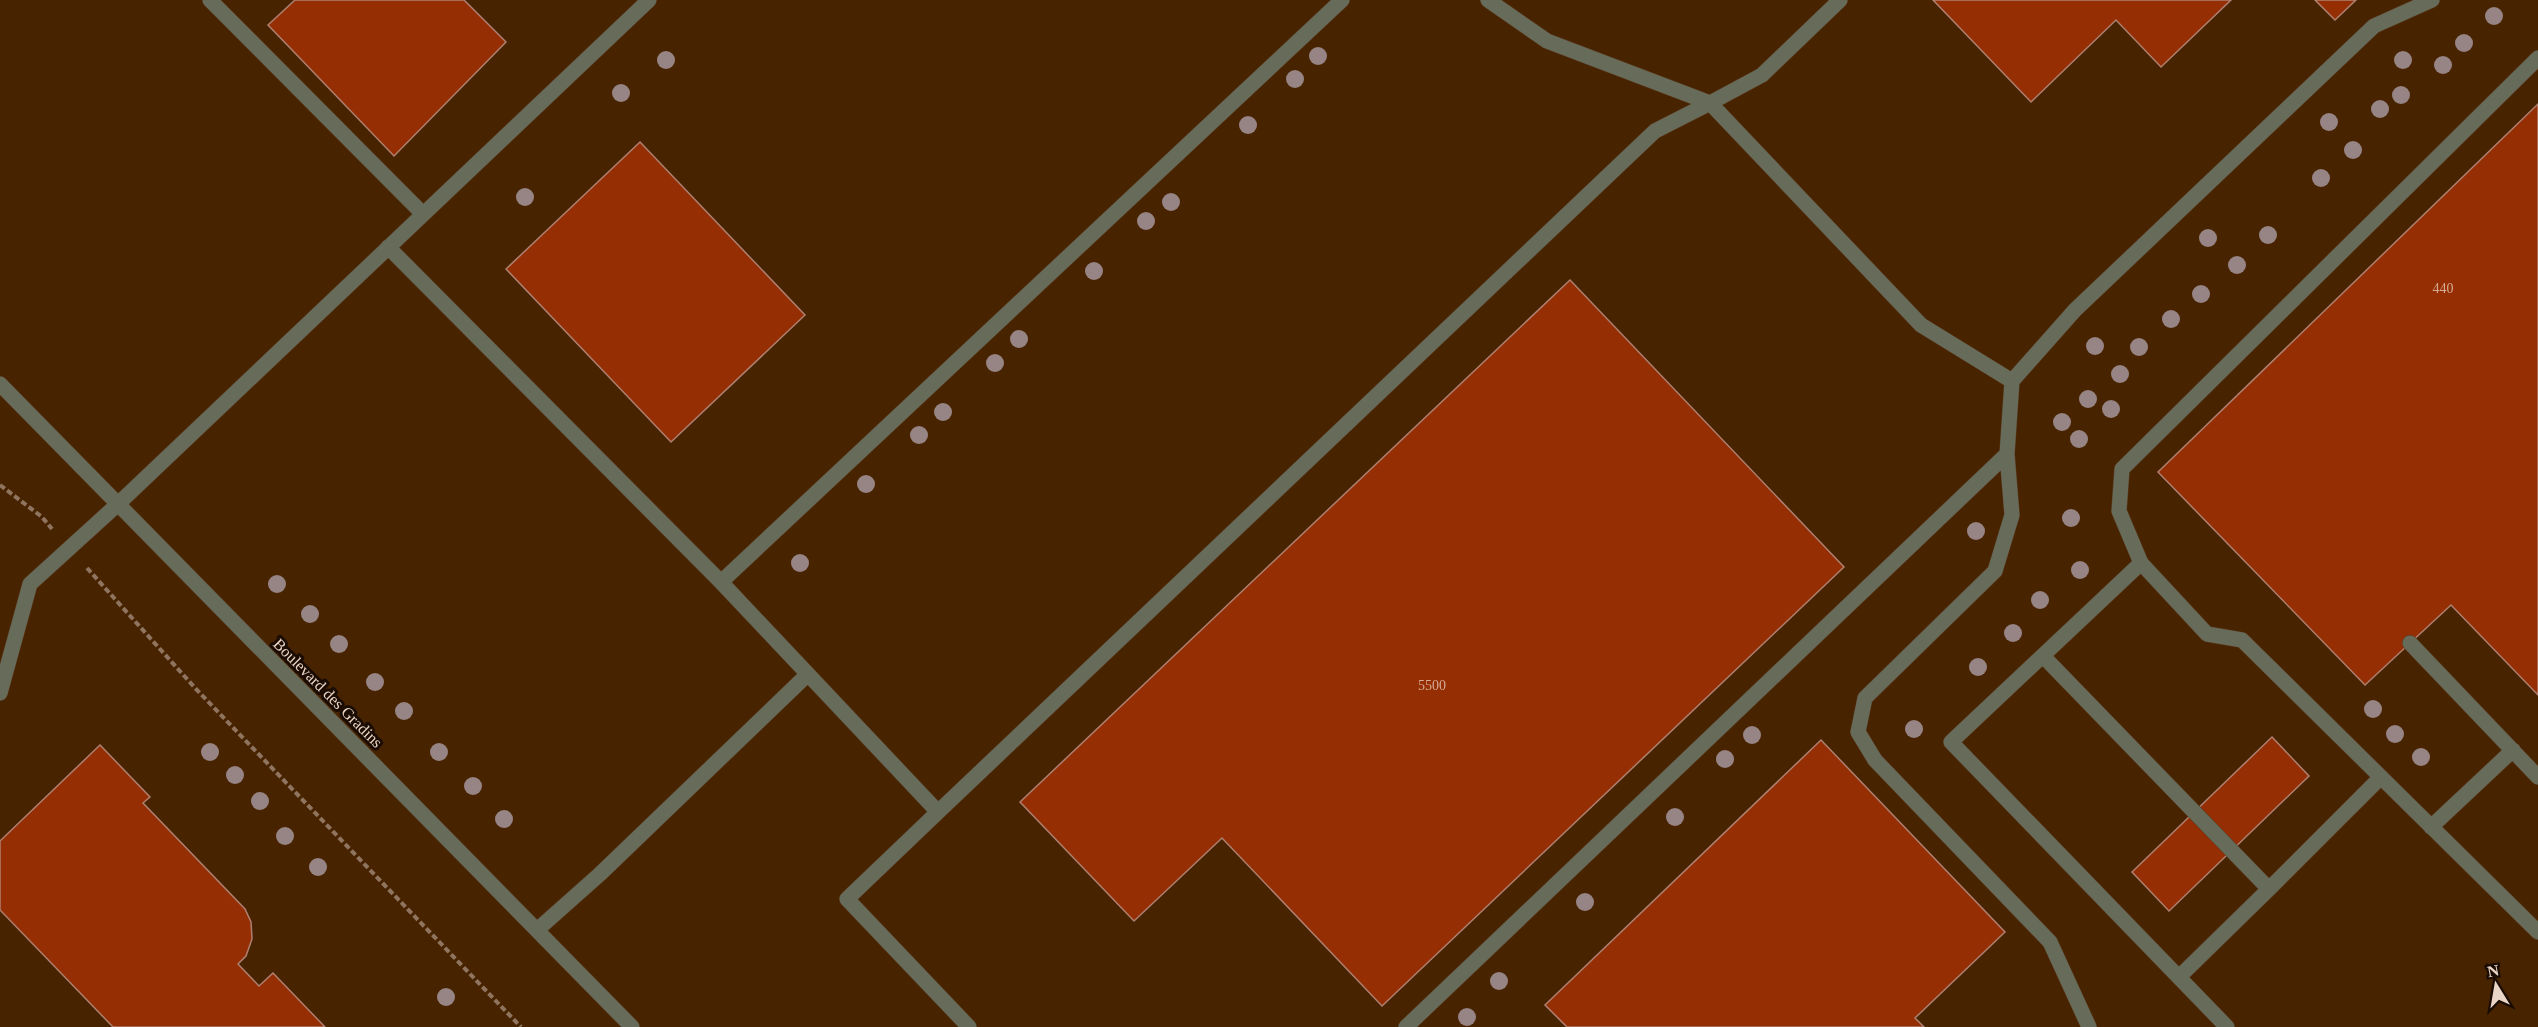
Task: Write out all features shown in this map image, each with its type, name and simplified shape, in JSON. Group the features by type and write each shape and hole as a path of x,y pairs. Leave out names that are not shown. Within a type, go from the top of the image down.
{"street":[{"path":"210,0 423,214"},
{"path":"0,693 30,584 118,504 649,0"},
{"path":"721,582 1342,0"},
{"path":"1488,0 1547,41 1710,102 1922,325 2012,381"},
{"path":"969,1027 848,899 1655,131 1762,75 1840,0"},
{"path":"2089,1027 2050,942 1875,760 1858,732 1864,698 1995,571 2012,515 2007,454 2012,381 2083,302 2374,26 2432,0"},
{"path":"2538,58 2122,470 2119,511 2141,563 2207,634 2241,640 2538,932"},
{"path":"388,247 721,582 938,812"},
{"name":"Boulevard des Gradins","path":"0,384 632,1027"},
{"path":"1406,1027 2007,454"},
{"path":"2141,563 1951,742 2227,1027"},
{"path":"2410,643 2538,777"},
{"path":"2043,656 2269,889"},
{"path":"537,930 600,874 808,674"},
{"path":"2432,827 2513,750"},
{"path":"2179,977 2380,777"}],"path":[{"path":"0,484 42,518 196,689 521,1027"}],"shaded area":[{"path":"0,0 2538,0 2538,1027 0,1027"}],"building":[{"path":"295,0 464,0 506,42 394,156 268,25"},
{"path":"1933,0 2231,0 2161,67 2116,20 2031,102"},
{"path":"2315,0 2356,0 2335,20"},
{"path":"2538,104 2538,695 2451,605 2365,685 2158,472"},
{"path":"640,142 805,315 671,442 506,269"},
{"path":"1570,280 1844,567 1382,1006 1222,838 1134,921 1020,802"},
{"path":"2272,737 2309,776 2169,911 2132,872"},
{"path":"1821,740 2005,932 1915,1018 1924,1027 1567,1027 1545,1005"},
{"path":"100,745 150,797 143,803 245,909 251,922 252,939 246,956 238,964 259,986 273,973 325,1027 113,1027 0,910 0,841"}]}
